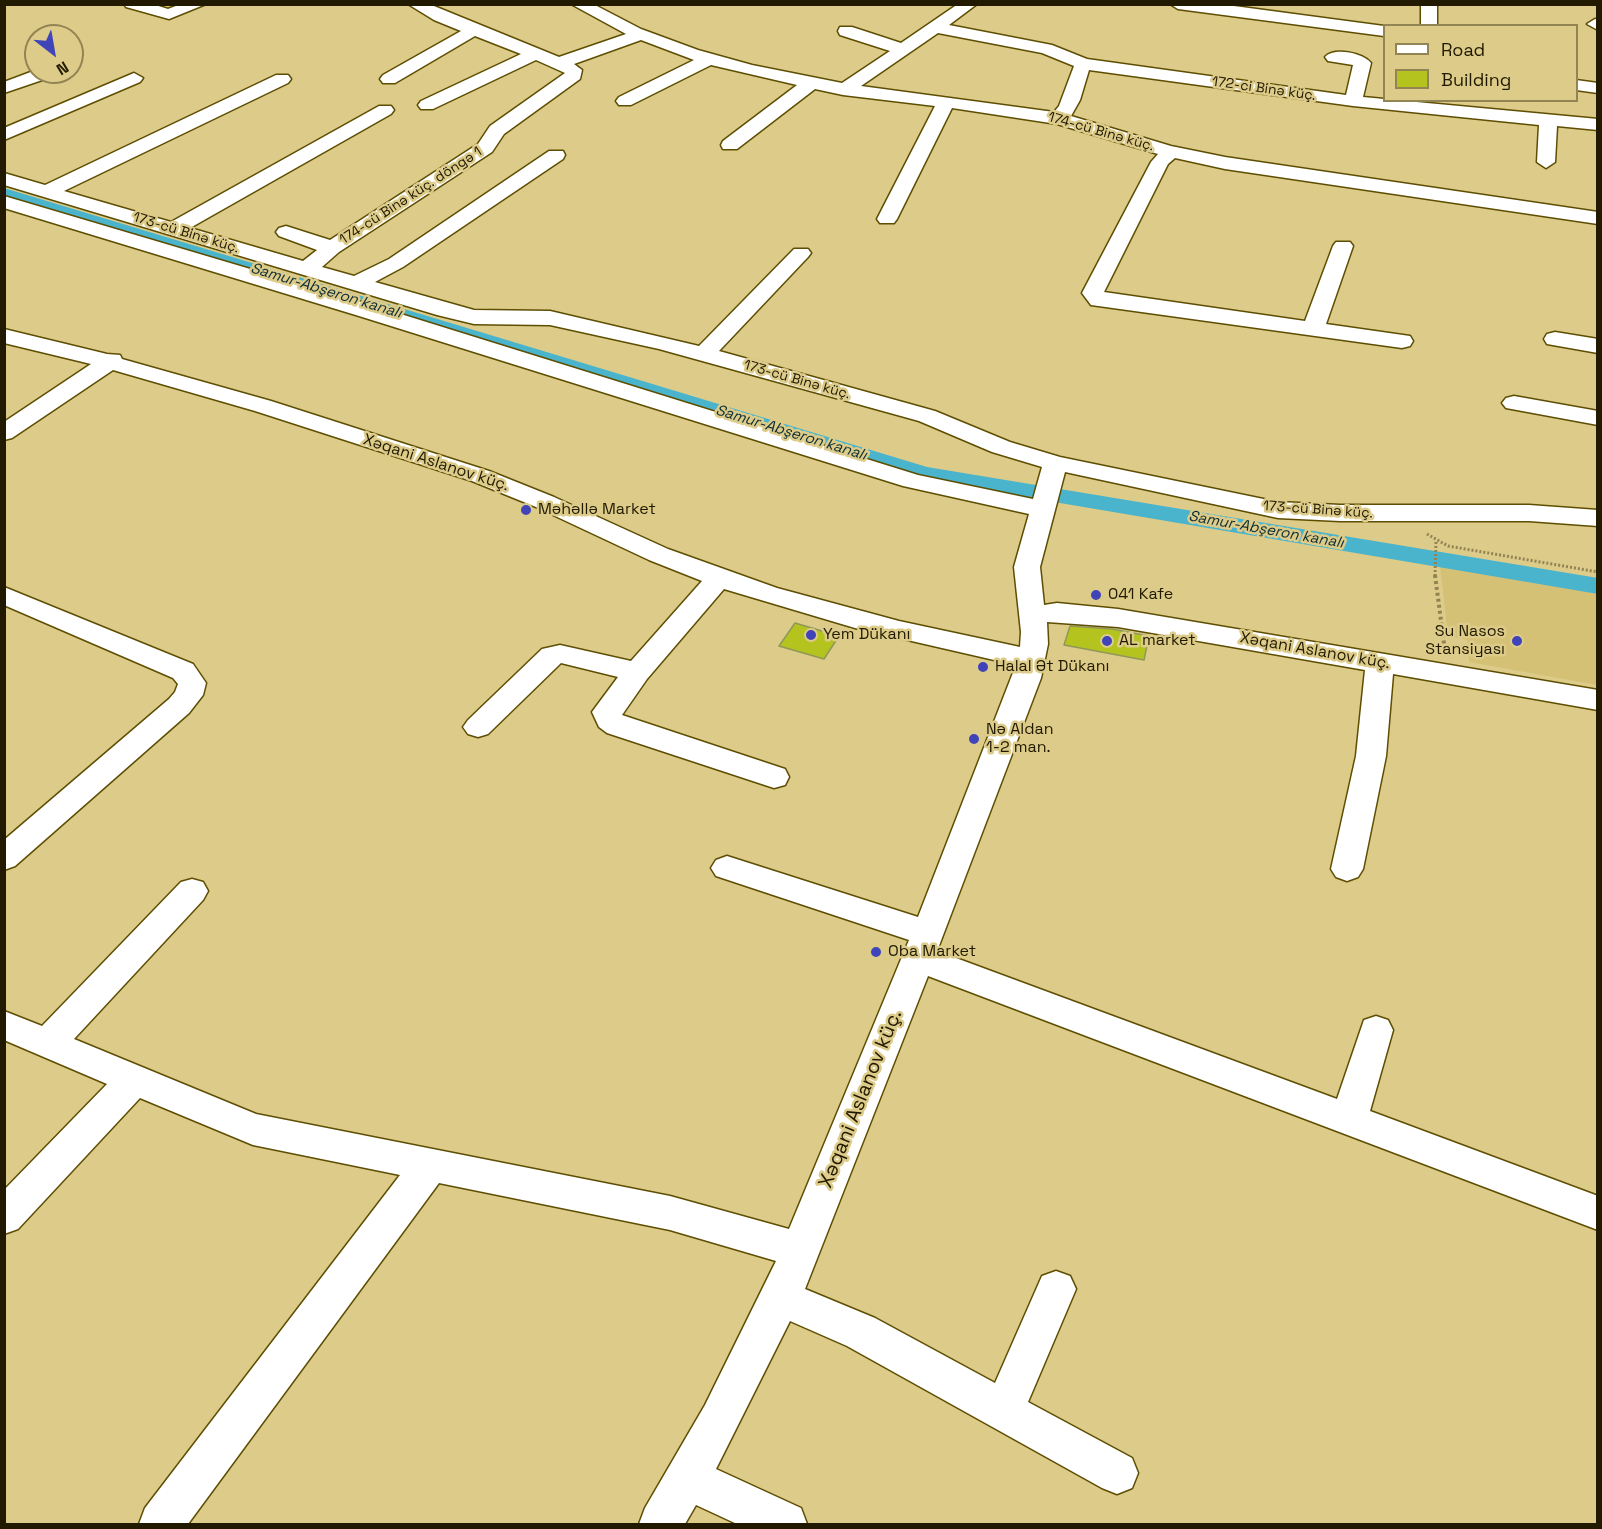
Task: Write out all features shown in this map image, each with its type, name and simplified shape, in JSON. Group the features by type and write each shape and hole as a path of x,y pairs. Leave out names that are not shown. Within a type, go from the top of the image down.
{"street":[{"path":"132,4 170,14 198,4"},
{"path":"416,4 474,30 559,63 637,36"},
{"name":"174-cü Binə küç.","path":"579,4 637,36 707,60 809,85 1058,118 1170,152 1304,175 1598,218"},
{"path":"1178,4 1383,31"},
{"path":"1429,4 1429,24"},
{"path":"843,90 965,5"},
{"name":"172-ci Binə küç.","path":"935,27 1046,49 1084,64 1353,100 1598,125"},
{"path":"389,79 474,30"},
{"path":"846,31 902,49"},
{"path":"427,105 535,54"},
{"path":"1334,57 1353,59 1362,63 1353,100"},
{"path":"625,102 707,60"},
{"name":"174-cü Binə küç. döngə 1","path":"307,269 332,248 484,148 497,130 574,75 573,70 559,63"},
{"path":"1058,118 1068,108 1078,72 1084,64"},
{"path":"4,135 134,78"},
{"path":"46,192 282,79"},
{"path":"4,88 24,81"},
{"path":"730,145 809,85"},
{"path":"1578,85 1598,88"},
{"path":"887,219 946,102"},
{"path":"173,229 385,110"},
{"path":"1546,162 1548,121"},
{"path":"1170,152 1160,162 1093,293 1099,300 1402,341"},
{"path":"356,284 396,263 556,155"},
{"name":"173-cü Binə küç.","path":"4,179 474,317 550,318 704,354 927,416 1001,447 1049,486 1278,510 1409,514 1530,513 1598,518"},
{"path":"4,202 378,314 912,481 1049,486"},
{"path":"286,232 332,248"},
{"path":"1313,329 1343,246"},
{"path":"704,354 801,253"},
{"name":"Xəqani Aslanov küç.","path":"4,336 112,360 201,386 495,482 556,505 679,563 718,578 819,610 1032,660"},
{"path":"1555,339 1597,346 1598,337"},
{"path":"4,433 112,360"},
{"path":"1514,403 1598,418"},
{"name":"Xəqani Aslanov küç.","path":"661,1524 748,1368 781,1298 923,946 1032,660 1035,632 1026,584 1027,567 1049,486"},
{"path":"718,578 637,672 607,712 609,720 617,726 774,777"},
{"path":"4,595 183,671 192,683 189,695 179,706 4,858"},
{"name":"Xəqani Aslanov küç.","path":"1032,615 1057,612 1118,618 1598,700"},
{"path":"478,726 552,656 560,654 637,672"},
{"path":"1347,869 1371,756 1380,662"},
{"path":"727,868 1349,1121 1598,1213"},
{"path":"48,1043 192,891"},
{"path":"4,1025 136,1078 253,1129 670,1213 800,1250"},
{"path":"1349,1121 1376,1030"},
{"path":"4,1217 136,1078"},
{"path":"161,1524 429,1165"},
{"path":"1004,1410 1056,1289"},
{"path":"781,1298 861,1332 1117,1473"},
{"path":"688,1479 785,1524"}],"path":[{"path":"1409,514 1436,541 1448,546 1598,572"},
{"path":"1436,541 1434,566 1448,674"}],"shaded area":[{"path":"1440,566 1597,593 1597,685 1469,662 1467,640 1448,636"}],"building":[{"path":"795,623 839,636 824,659 779,646"},
{"path":"1070,626 1112,629 1149,636 1144,660 1064,645"}],"waterway":[{"name":"Samur-Abşeron kanalı","path":"4,193 924,473 1598,586"}],"place":[{"name":"Məhəllə Market","path":"526,510"},
{"name":"041 Kafe","path":"1096,595"},
{"name":"Yem Dükanı","path":"811,635"},
{"name":"AL market","path":"1107,641"},
{"name":"Su Nasos Stansiyası","path":"1517,641"},
{"name":"Halal Ət Dükanı","path":"983,667"},
{"name":"Nə Aldan 1-2 man.","path":"974,739"},
{"name":"Oba Market","path":"876,952"}]}
